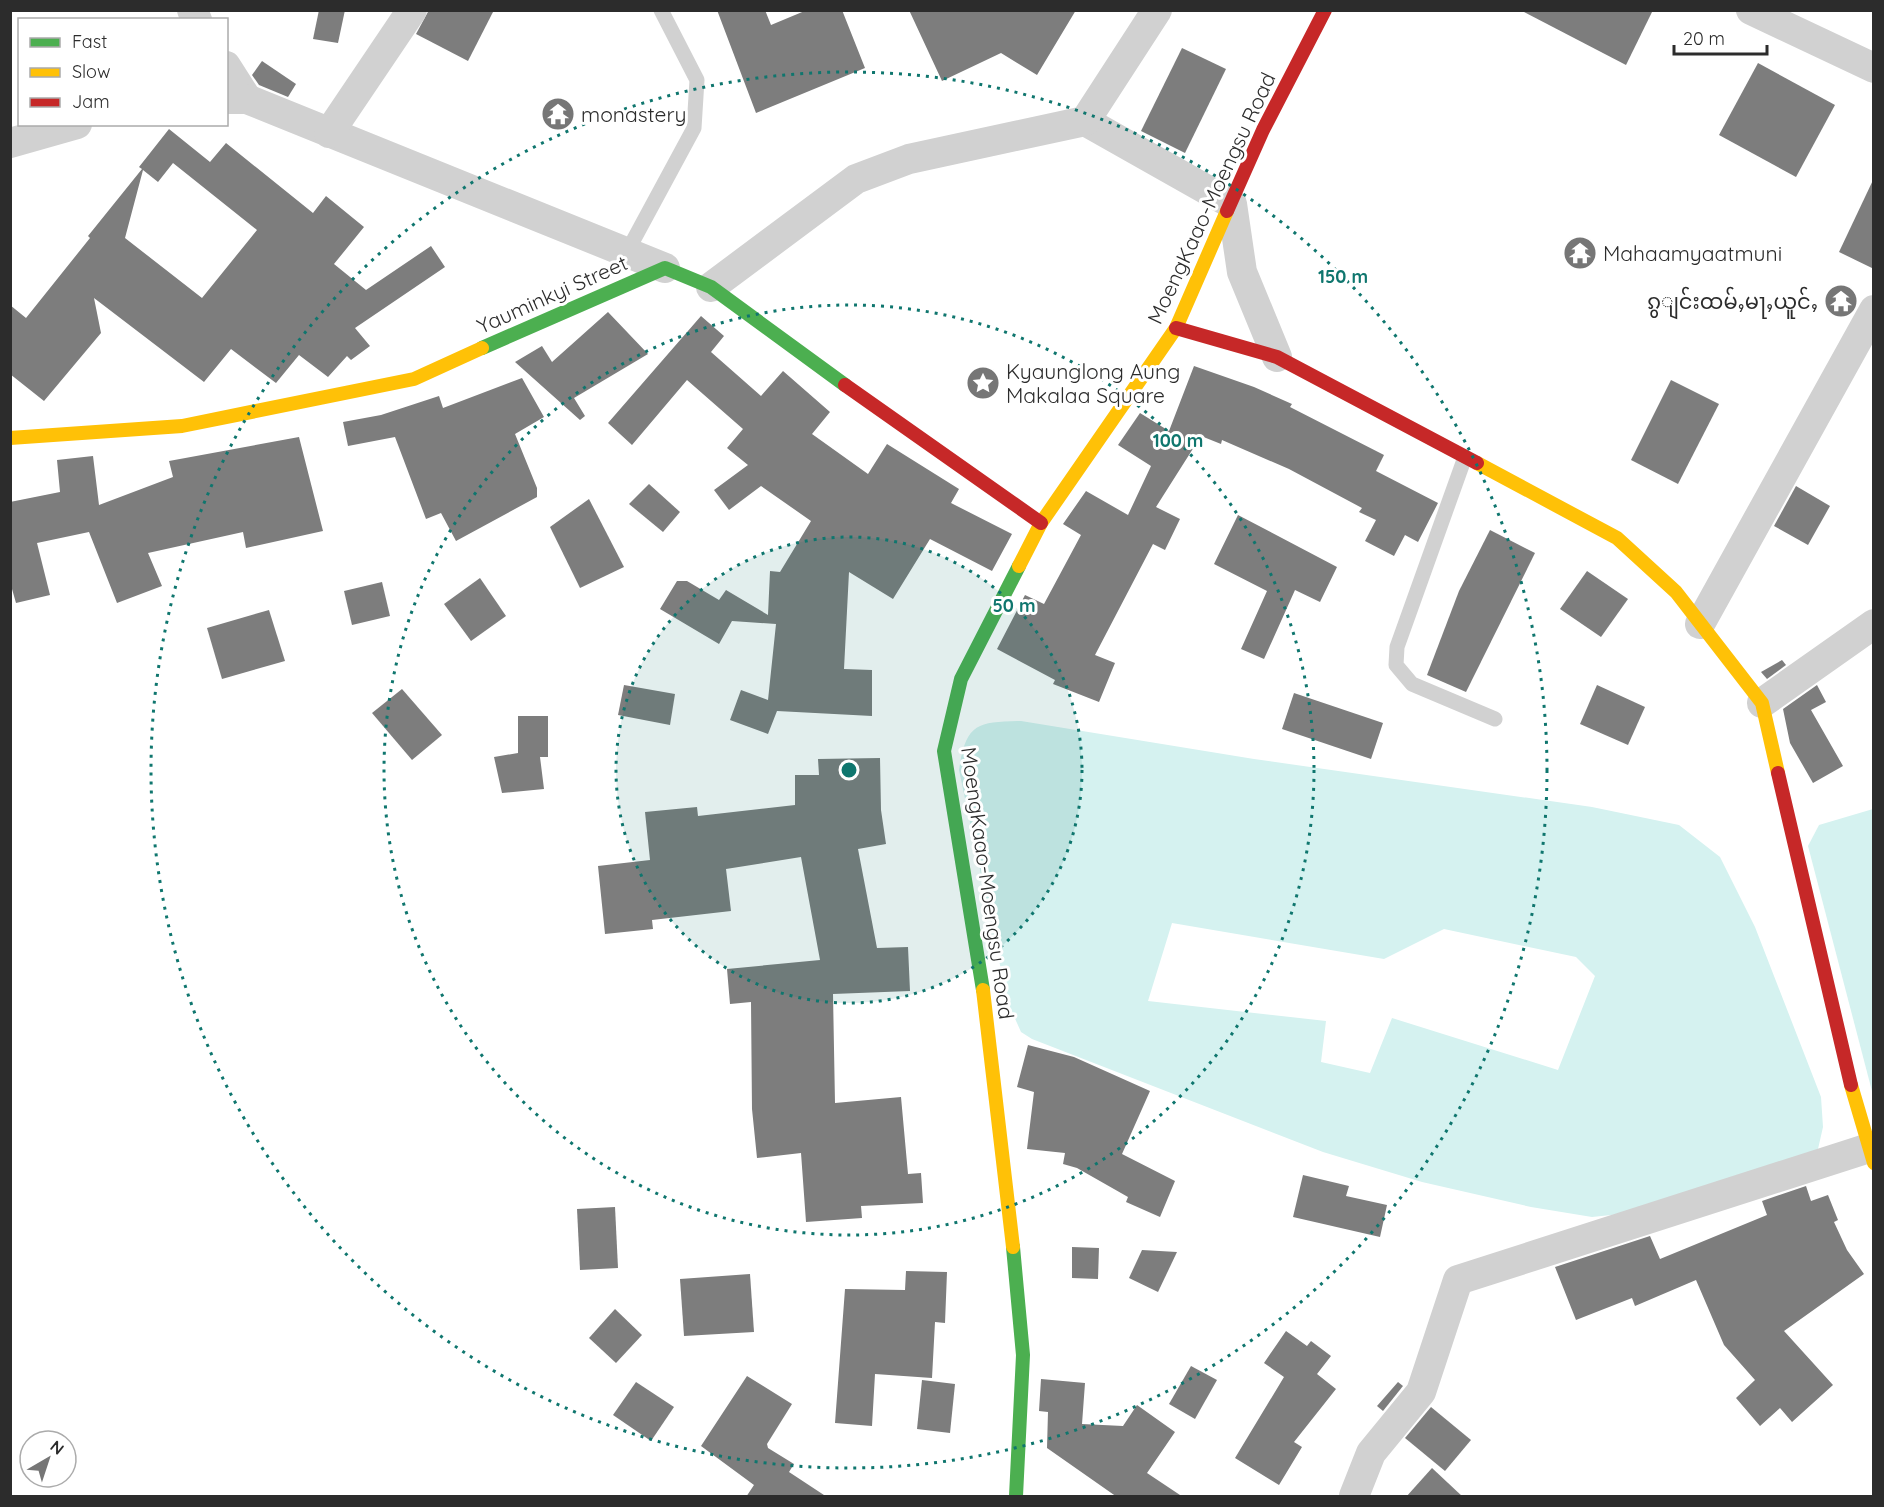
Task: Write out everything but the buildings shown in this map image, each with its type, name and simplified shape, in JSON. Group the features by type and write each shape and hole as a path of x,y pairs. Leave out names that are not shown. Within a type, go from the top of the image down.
{"street":[{"path":"329,133 412,10"},
{"path":"1085,121 1157,10"},
{"path":"1751,10 1874,68"},
{"name":"MoengKaao-Moengsu Road","path":"1016,1497 1022,1343 980,967 944,751 961,679 1041,523 1176,328 1315,14"},
{"path":"228,72 237,99 329,133 711,287 882,412 1041,523"},
{"path":"711,287 856,179 909,159 1085,121 1232,204 1242,272 1277,357"},
{"path":"10,143 70,126"},
{"name":"Yauminkyi Street","path":"10,438 182,426 414,379 635,279 665,268"},
{"path":"1700,624 1874,310"},
{"path":"1176,328 1277,357 1617,538 1676,592 1762,703 1850,1082 1871,1155 1458,1280 1420,1392 1371,1453 1354,1497"},
{"path":"1762,703 1874,624"}],"lane":[{"path":"627,252 694,128 697,80 661,10"},
{"path":"1465,457 1397,647 1396,665 1412,684 1495,719"}],"water":[{"path":"1021,721 1254,759 1592,807 1679,825 1720,857 1755,927 1821,1097 1823,1127 1818,1149 1804,1163 1640,1212 1592,1217 1531,1207 1422,1182 1323,1152 1032,1039 1021,1032 1008,1003 959,770 965,743 976,728 994,722","holes":["1172,923 1384,959 1444,929 1576,957 1595,976 1558,1070 1392,1018 1370,1073 1321,1062 1326,1021 1148,1001"]},
{"path":"1873,809 1873,1095 1808,846 1819,825"}],"traffic: fast":[{"path":"482,348 665,268 711,287 845,385"},
{"path":"983,990 944,751 961,679 1019,566"},
{"path":"1013,1247 1023,1355 1016,1496"}],"traffic: slow":[{"path":"1019,566 1041,523 1176,328 1227,211"},
{"path":"10,438 182,426 414,379 482,348"},
{"path":"1477,463 1617,538 1676,592 1762,703 1778,773"},
{"path":"983,990 1013,1247"},
{"path":"1851,1085 1874,1163"}],"traffic: jam":[{"path":"1227,211 1263,130 1325,10"},
{"path":"1176,328 1277,357 1477,463"},
{"path":"845,385 1041,523"},
{"path":"1778,773 1851,1085"}],"place":[{"name":"monastery","path":"558,114"},
{"name":"Mahaamyaatmuni","path":"1580,253"},
{"name":"ၵွျင်းထမ်ႇမႃႇယူင်ႇ","path":"1841,301"},
{"name":"Kyaunglong Aung Makalaa Square","path":"983,383"}]}
